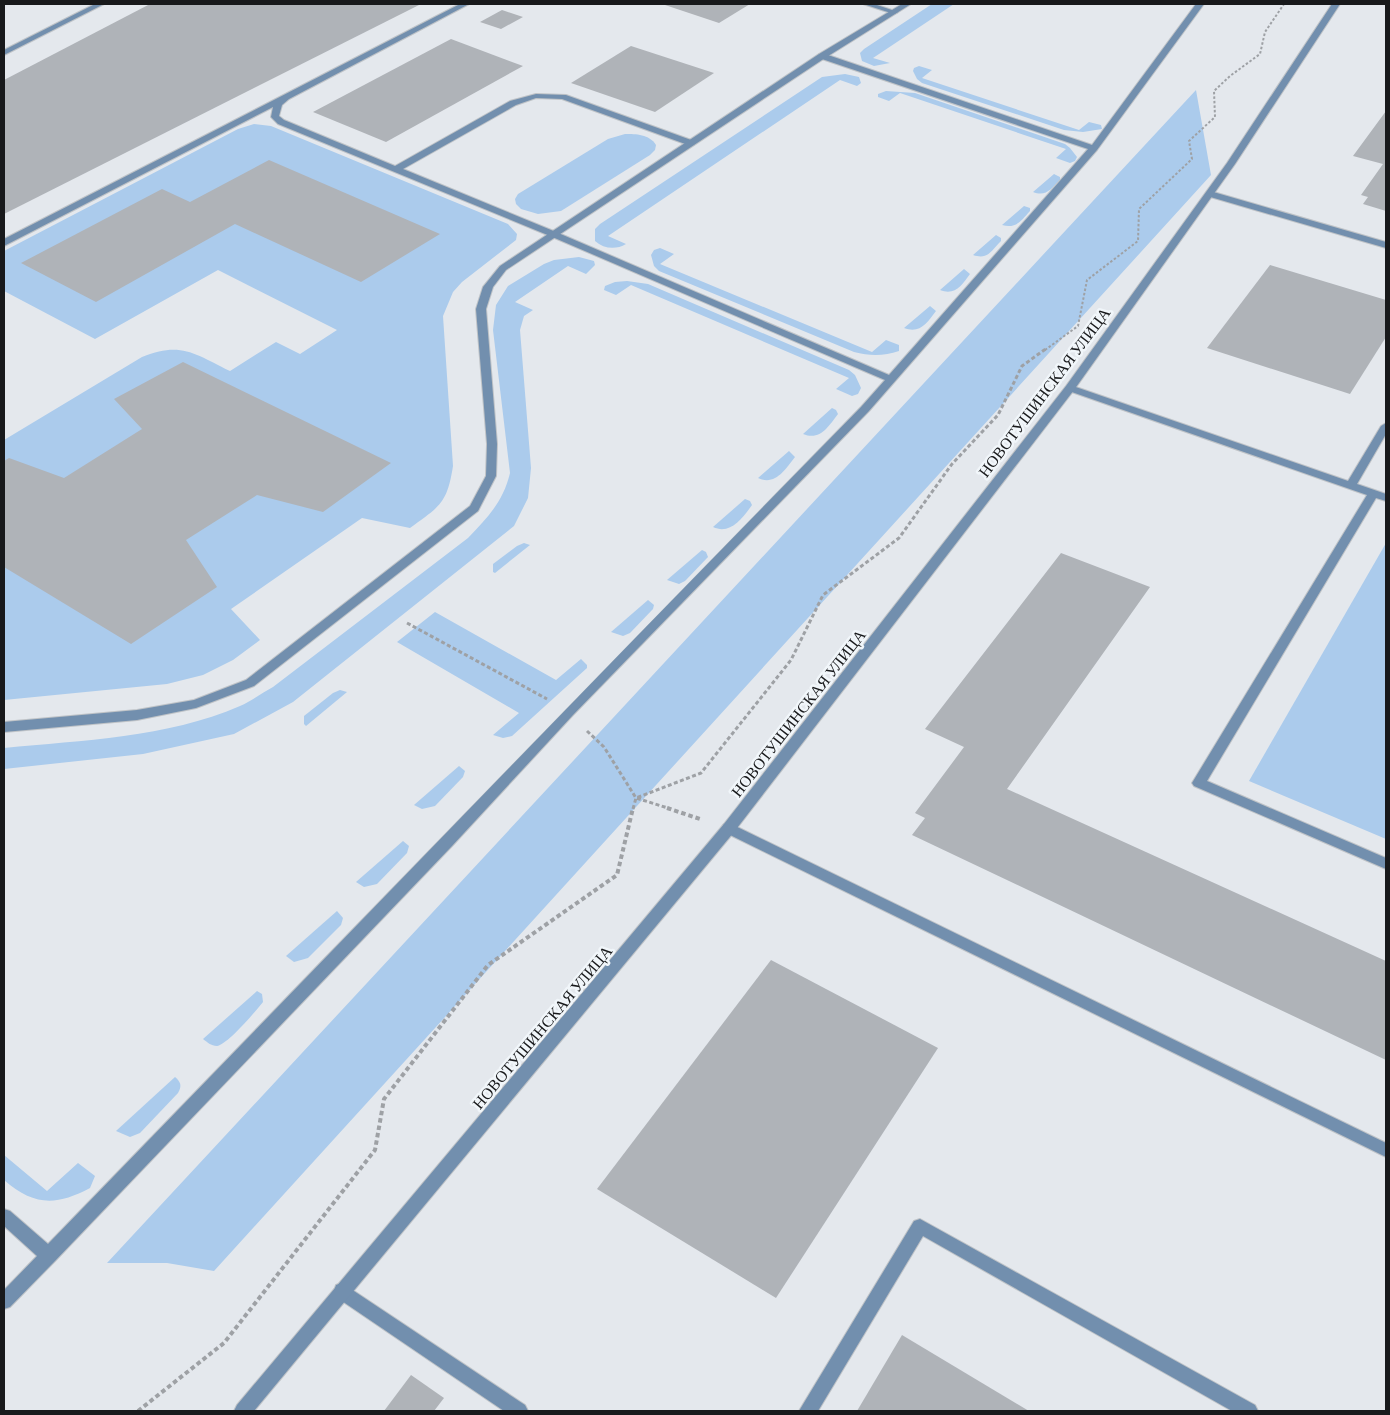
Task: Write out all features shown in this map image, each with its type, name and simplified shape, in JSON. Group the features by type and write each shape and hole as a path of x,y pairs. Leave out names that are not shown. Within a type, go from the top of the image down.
{"street":[{"path":"4,53 100,4"},
{"path":"4,243 466,4"},
{"path":"867,4 894,12"},
{"path":"4,727 138,714 196,704 250,683 474,508 491,476 492,460 482,309 488,287 503,268 822,56 906,4"},
{"path":"4,1301 506,781 569,712 865,408 1094,148 1200,4"},
{"name":"НОВОТУШИНСКАЯ УЛИЦА","path":"243,1411 729,828 1070,388 1210,194 1336,4"},
{"path":"822,56 1094,148"},
{"path":"396,169 512,103 536,96 563,97 691,143"},
{"path":"286,97 278,104 275,110 275,117 281,122 554,234 890,379"},
{"path":"1210,194 1386,245"},
{"path":"1070,388 1386,498"},
{"path":"1350,486 1386,426"},
{"path":"1373,494 1199,783 1386,864"},
{"path":"729,828 1386,1150"},
{"path":"4,1216 48,1256"},
{"path":"808,1411 920,1226 1249,1411"},
{"path":"342,1291 519,1411"}],"path":[{"path":"138,1411 224,1343 230,1336 375,1150 384,1099 488,965 617,875 636,798 700,773 790,660 823,595 899,538 952,464 998,415 1022,366 1078,326 1087,280 1138,241 1139,209 1192,159 1189,141 1215,117 1214,90 1260,54 1265,32 1284,4"}],"shaded area":[{"path":"932,4 954,4 873,58 890,63 874,66 862,61 860,53 864,49"},
{"path":"919,66 932,70 922,78 1079,130 1089,122 1101,125 1102,129 1083,132 1064,130 922,83 917,79 913,71 914,68"},
{"path":"845,74 859,77 861,83 857,86 840,80 608,236 626,244 610,248 602,246 595,241 595,229 600,224 822,77"},
{"path":"1196,90 1211,175 214,1271 167,1263 107,1263"},
{"path":"886,91 915,93 1065,144 1077,157 1075,161 1070,163 1056,158 1066,149 900,93 889,101 878,97 878,94"},
{"path":"254,124 271,126 508,224 517,234 516,240 462,282 453,292 443,316 453,466 445,497 435,509 410,528 362,518 231,609 260,640 233,660 203,675 167,684 4,700 4,440 142,357 156,352 178,350 188,352 230,371 276,342 300,354 337,330 218,270 95,339 4,291 4,251 238,129"},
{"path":"625,134 638,135 650,139 656,145 655,150 561,211 538,214 521,209 516,204 515,199 518,194 608,139"},
{"path":"1054,174 1060,177 1060,180 1051,189 1041,194 1033,192"},
{"path":"1024,206 1030,208 1030,211 1021,221 1011,226 1002,225"},
{"path":"996,235 1001,238 1001,241 989,254 982,256 973,255"},
{"path":"660,248 674,254 660,264 872,352 886,340 899,345 899,351 877,355 854,352 659,271 654,266 651,255 654,250"},
{"path":"579,257 594,261 595,265 586,274 568,266 515,302 533,310 524,316 520,330 531,468 528,498 514,526 293,702 234,734 143,754 4,769 4,748 94,740 154,731 212,717 244,704 273,687 468,538 499,501 510,473 493,330 496,305 508,286 544,264 554,260"},
{"path":"964,269 970,274 958,288 950,292 940,290"},
{"path":"627,281 648,284 849,370 855,375 861,388 858,394 852,396 836,389 849,378 631,285 616,295 604,290 605,286 615,282"},
{"path":"930,306 936,311 923,326 914,330 904,328"},
{"path":"832,408 838,414 823,432 814,436 803,434"},
{"path":"789,451 795,457 779,475 770,480 758,478"},
{"path":"745,499 750,501 752,505 740,520 725,529 713,527"},
{"path":"524,543 530,545 495,573 493,572 493,564"},
{"path":"1386,543 1386,839 1249,781"},
{"path":"702,550 706,552 708,557 685,581 679,584 667,580"},
{"path":"648,600 654,605 653,609 630,633 623,636 611,632"},
{"path":"435,612 556,680 581,659 587,665 587,668 512,736 503,738 493,735 519,713 397,642"},
{"path":"340,690 347,692 306,726 304,724 304,716 333,693"},
{"path":"459,766 465,771 463,777 435,806 422,809 414,805"},
{"path":"403,841 409,846 407,853 377,884 364,887 356,882"},
{"path":"337,911 343,918 341,925 308,958 294,962 286,956"},
{"path":"257,991 262,994 263,1002 227,1040 217,1046 211,1045 203,1039"},
{"path":"175,1077 180,1084 178,1093 140,1133 130,1137 116,1131"},
{"path":"4,1155 47,1191 78,1163 95,1176 90,1188 78,1194 56,1200 35,1199 15,1189 4,1180"}],"building":[{"path":"150,4 421,4 4,214 4,80"},
{"path":"662,4 750,4 719,23"},
{"path":"502,10 523,17 501,29 480,22"},
{"path":"451,39 523,66 386,142 313,112"},
{"path":"631,46 714,73 655,112 571,83"},
{"path":"1386,111 1386,211 1363,204 1368,197 1361,195 1383,164 1353,156"},
{"path":"269,160 440,234 361,282 235,224 96,302 21,263 162,189 190,202"},
{"path":"1270,265 1386,300 1386,337 1350,394 1207,348"},
{"path":"183,362 391,463 323,512 257,495 186,540 217,587 131,644 4,567 4,461 9,458 64,478 142,429 114,399"},
{"path":"1061,553 1150,587 1007,789 1386,961 1386,1060 912,835 925,818 915,813 964,747 925,729"},
{"path":"771,960 938,1048 776,1298 597,1189"},
{"path":"902,1335 1029,1411 857,1411"},
{"path":"411,1375 444,1398 434,1411 384,1411"}]}
